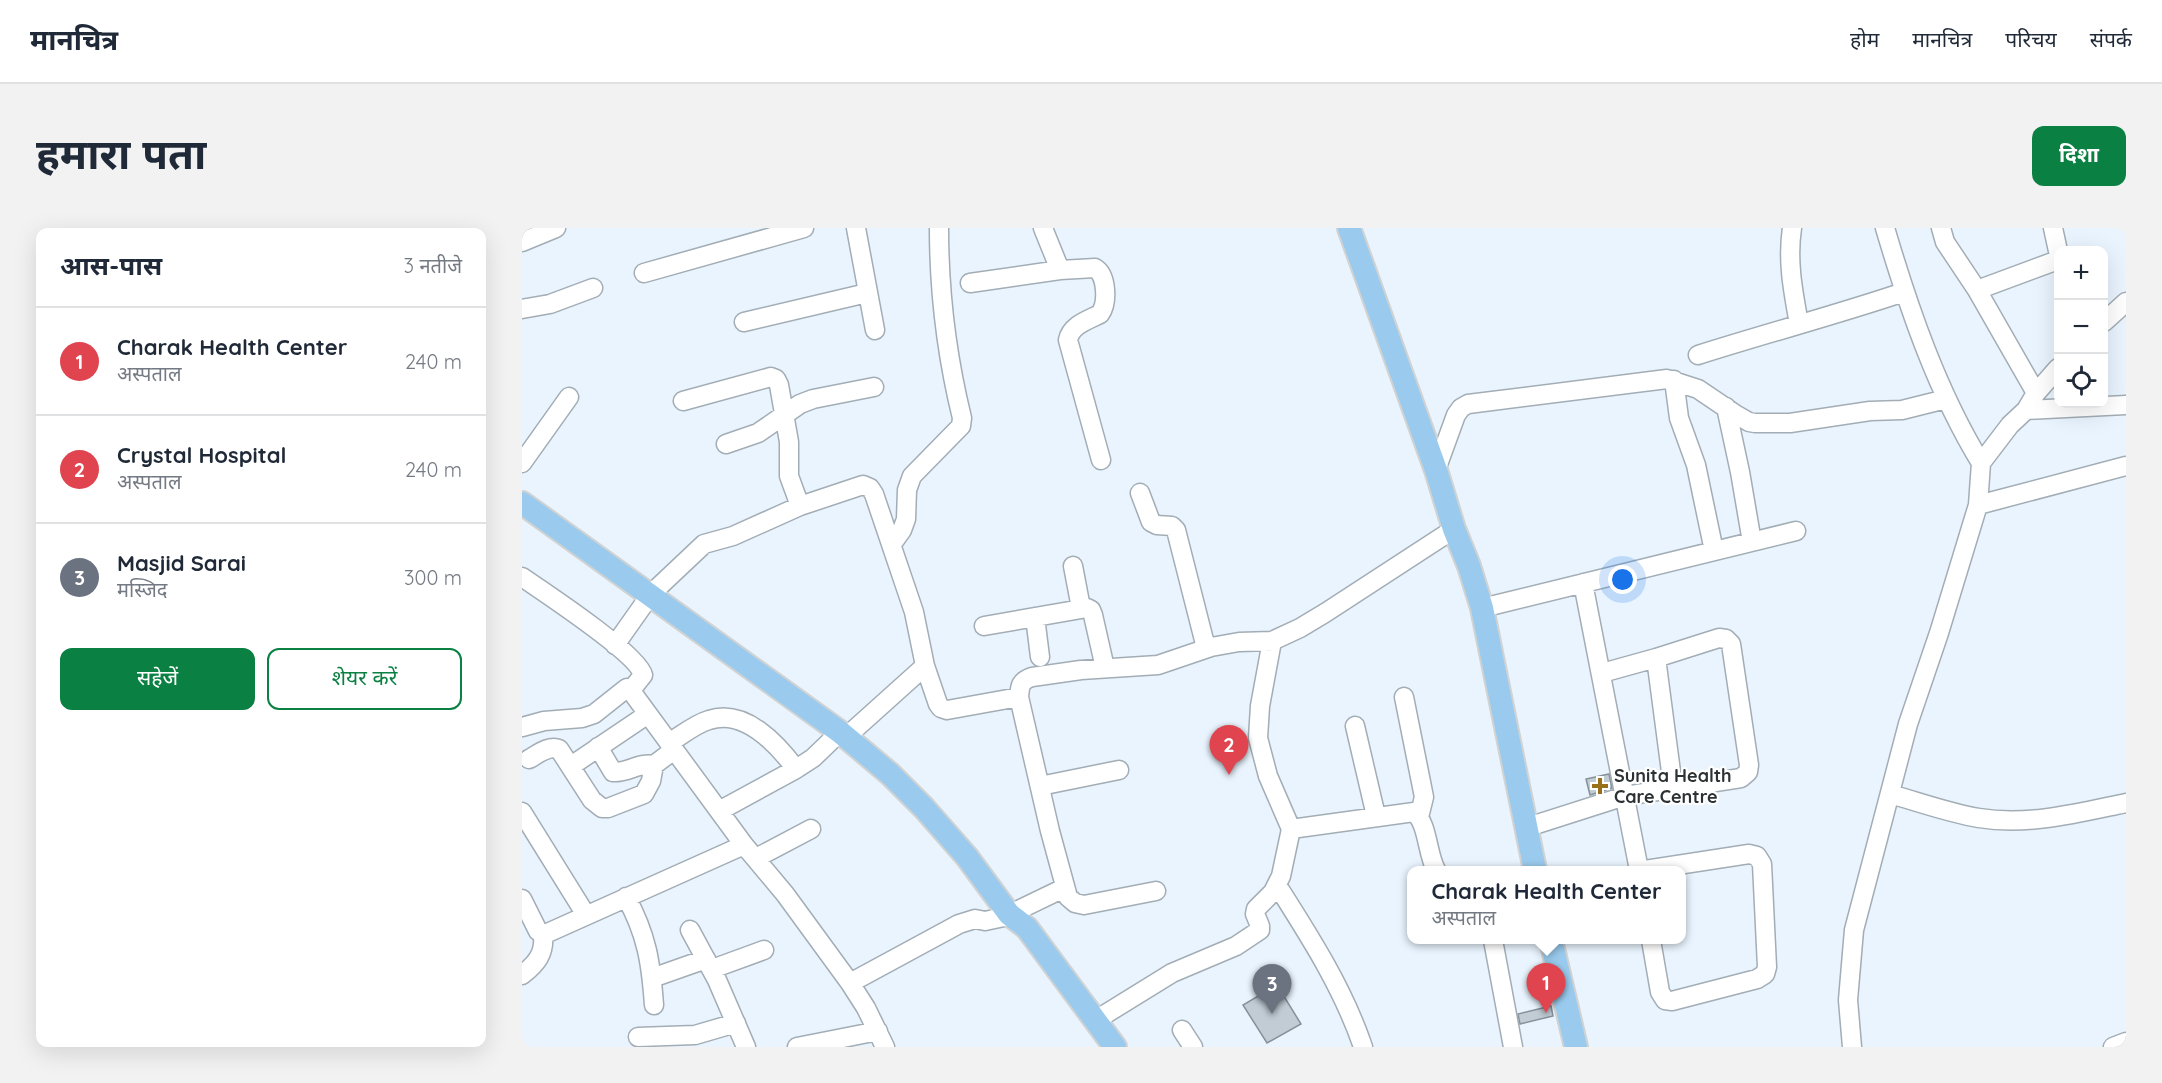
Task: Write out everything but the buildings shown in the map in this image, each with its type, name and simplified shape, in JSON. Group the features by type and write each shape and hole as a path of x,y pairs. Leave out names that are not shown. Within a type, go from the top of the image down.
{"main road":[{"path":"1349,228 1436,470 1482,608 1534,866"},
{"path":"522,489 847,732 901,768 957,826 1019,917 1114,1047"},
{"path":"522,503 656,590"},
{"path":"1552,944 1576,1047"}],"street":[{"path":"522,242 556,228"},
{"path":"644,273 804,228"},
{"path":"856,228 875,330"},
{"path":"892,544 902,530 906,519 907,490 912,476 962,426 949,357 939,253 939,228"},
{"path":"1043,228 1060,270"},
{"path":"1792,228 1789,249 1790,265 1799,324"},
{"path":"1852,1047 1848,1000 1849,963 1854,930 1908,724 1940,633 1978,506 1981,463 1946,399 1904,292 1885,228"},
{"path":"1941,228 1945,242 1977,290 2036,393"},
{"path":"2053,228 2057,246"},
{"path":"1977,290 2054,261"},
{"path":"970,283 1060,270 1095,268 1100,270 1103,276 1103,310 1100,314 1074,328 1069,333 1068,340 1101,460"},
{"path":"522,309 550,303 593,288"},
{"path":"1698,355 1858,308 1904,292"},
{"path":"744,322 867,293"},
{"path":"2108,318 2126,302"},
{"path":"1981,463 2054,373"},
{"path":"683,401 771,377 776,379 789,442 789,476 800,506"},
{"path":"1436,470 1456,415 1468,404 1660,379 1674,380 1698,389 1749,422 1790,423 1847,414 1902,410 1946,399"},
{"path":"1674,380 1679,418 1696,465 1714,551"},
{"path":"726,444 758,433 800,404 813,399 874,387"},
{"path":"522,464 569,397"},
{"path":"2026,410 2126,405"},
{"path":"1725,407 1740,472 1752,542"},
{"path":"1978,506 2126,466"},
{"path":"615,645 656,590 704,544 733,536 800,506 862,485 870,488 874,494 892,544 914,612 925,666 938,704 947,710 1019,697"},
{"path":"1140,493 1151,522 1156,525 1172,525 1176,530 1206,648"},
{"path":"1156,891 1084,905 1075,903 1068,897 1019,697 1020,685 1024,680 1105,668 1158,665 1206,648 1239,642 1272,641 1325,613 1454,529"},
{"path":"1482,608 1796,531"},
{"path":"1073,566 1081,608"},
{"path":"522,577 580,617 615,645 641,670 643,675 632,689 623,691 599,710 582,718 544,721 522,727"},
{"path":"1583,583 1638,866"},
{"path":"984,626 1081,608 1091,610 1105,668"},
{"path":"1035,617 1040,657"},
{"path":"1525,828 1625,796 1741,778 1748,772 1749,765 1731,644 1726,639 1719,638 1602,673"},
{"path":"1096,1020 1172,973 1236,946 1260,930 1255,914 1256,909 1277,885 1281,876 1291,829 1268,776 1258,738 1260,706 1272,641"},
{"path":"1656,658 1674,787"},
{"path":"719,812 813,758 925,666"},
{"path":"632,689 634,695 719,812 785,894 850,983 881,1039 797,1047"},
{"path":"1404,697 1424,797 1419,816 1434,866"},
{"path":"571,766 648,714"},
{"path":"530,759 554,747 559,749 592,800 602,808 608,808 644,794 651,781 654,765 700,723 720,717 743,722 760,731 777,746 796,769"},
{"path":"1354,726 1376,816"},
{"path":"598,747 613,772 647,763 654,765"},
{"path":"1040,786 1119,770"},
{"path":"1890,794 1980,818 2052,819 2126,803"},
{"path":"522,812 586,915"},
{"path":"1291,829 1406,812 1413,812 1419,816"},
{"path":"543,935 626,897 812,829"},
{"path":"1652,944 1660,992 1665,999 1672,1001 1757,979 1765,974 1767,967 1762,864 1757,856 1749,854 1671,866"},
{"path":"1277,885 1323,960 1355,1023 1363,1047"},
{"path":"850,983 959,924 975,919 994,920 1019,917 1064,888"},
{"path":"626,897 643,932 652,978 654,1005"},
{"path":"522,899 537,931 543,935"},
{"path":"690,930 709,964 746,1047"},
{"path":"522,975 543,952 543,935"},
{"path":"1494,944 1513,1047"},
{"path":"652,978 764,950"},
{"path":"638,1037 683,1036 713,1031 736,1023"},
{"path":"1182,1030 1193,1047"},
{"path":"2113,1047 2126,1042"}],"place":[{"name":"Crystal Hospital","path":"1229,775"},
{"name":"Sunita Health Care Centre","path":"1600,786"},
{"name":"Charak Health Center","path":"1546,1013"},
{"name":"Masjid Sarai","path":"1272,1014"}]}
